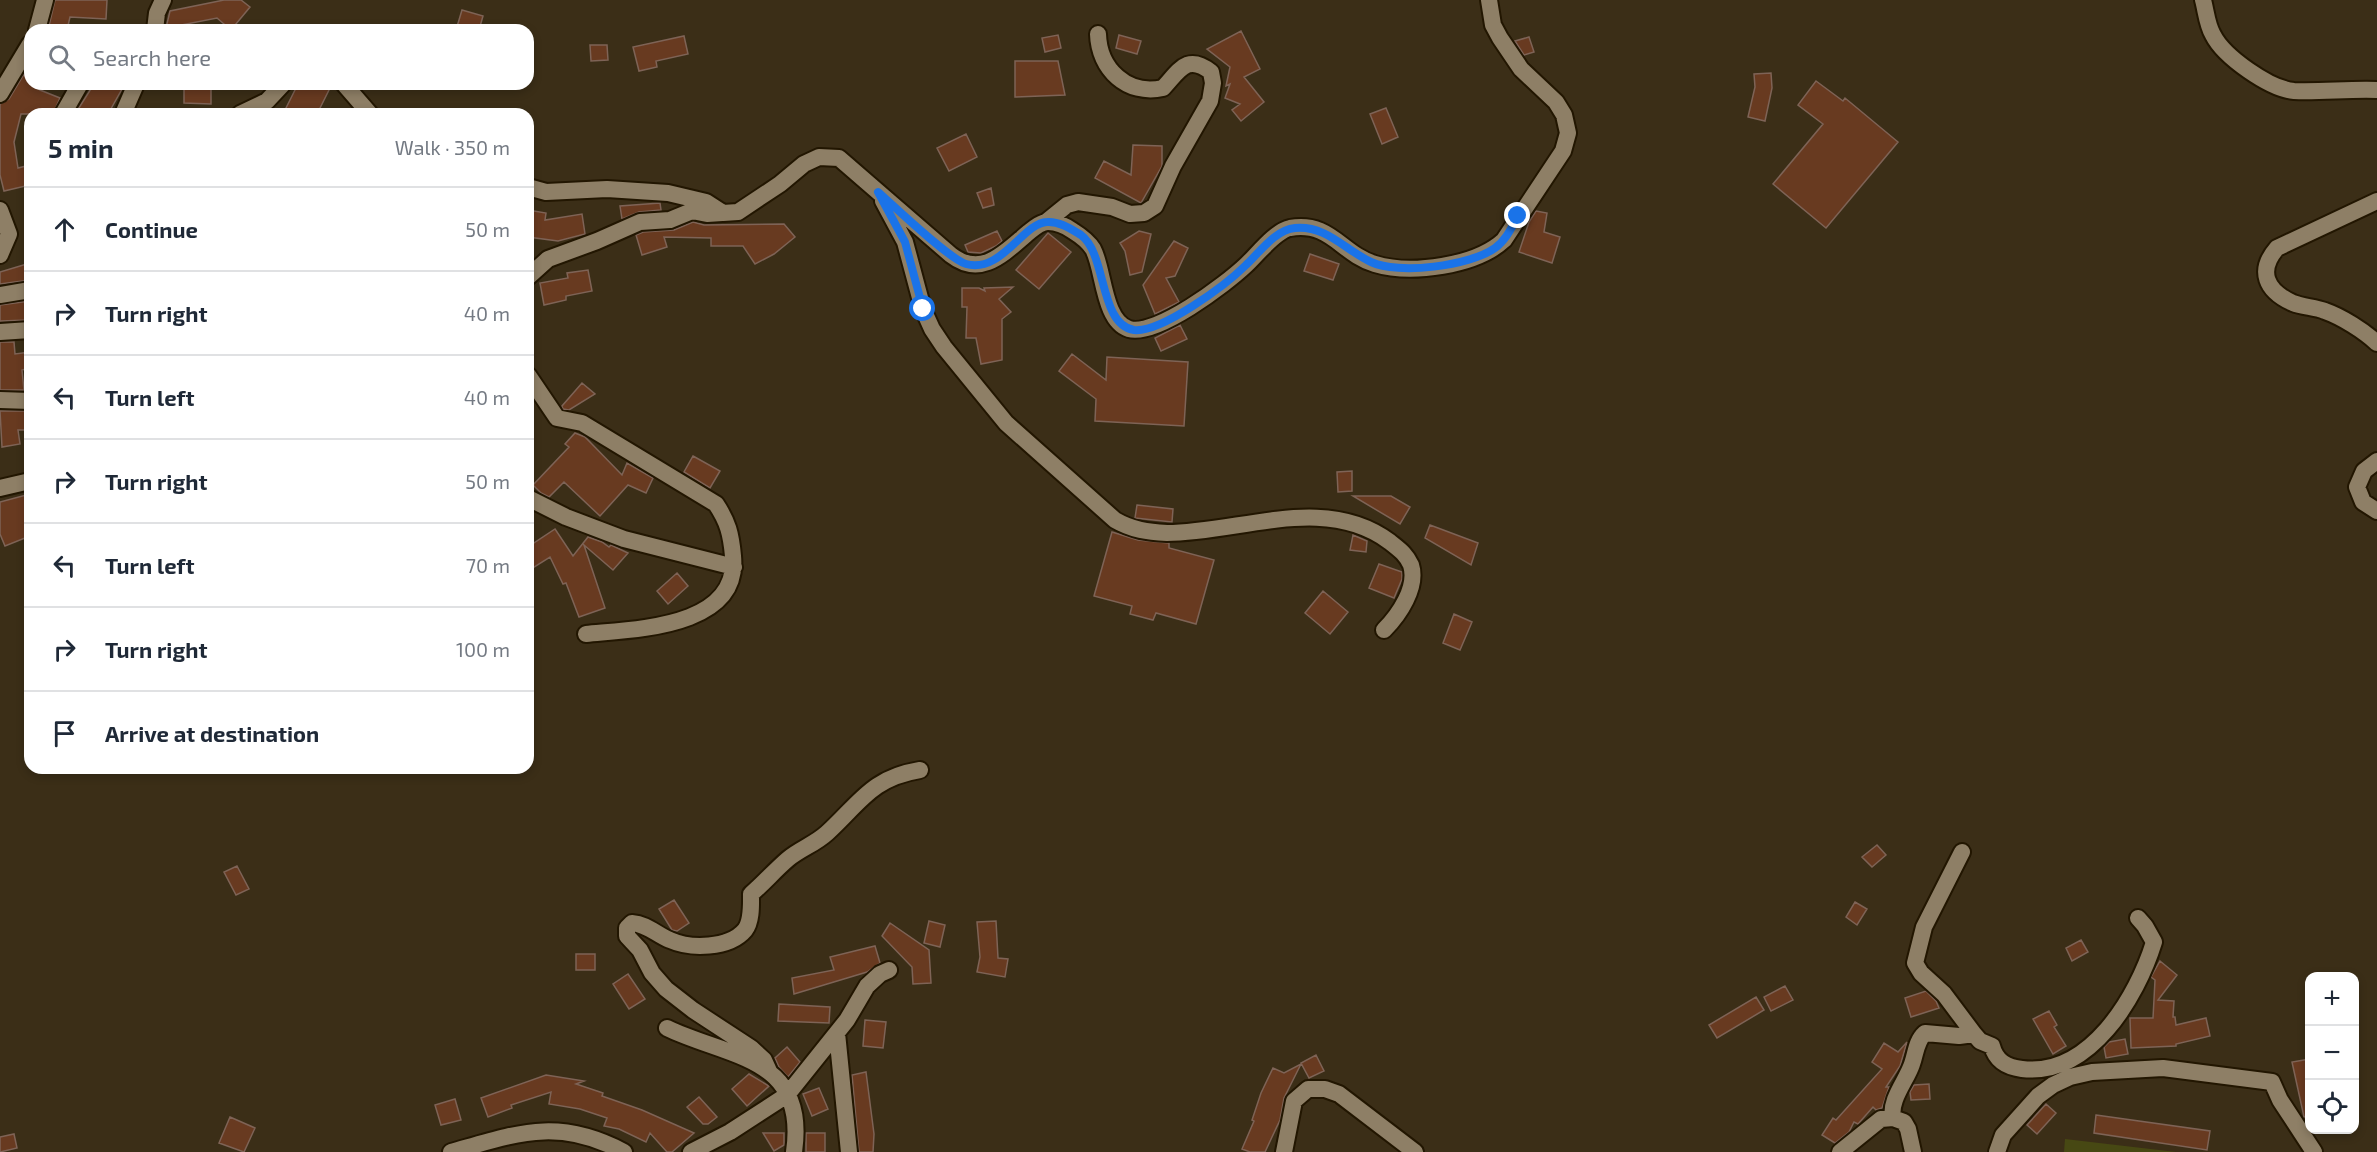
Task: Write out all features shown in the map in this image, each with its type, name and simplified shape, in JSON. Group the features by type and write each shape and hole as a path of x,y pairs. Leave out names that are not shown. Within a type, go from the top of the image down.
{"street":[{"path":"39,24 45,0"},
{"path":"156,24 157,13 163,0"},
{"path":"1046,222 1059,224 1085,239 1094,251 1101,280 1115,317 1121,325 1141,331 1176,316 1220,287 1244,267 1267,243 1287,229 1305,227 1324,231 1349,250 1375,264 1408,268 1438,267 1486,254 1504,240 1563,151 1568,133 1564,115 1556,102 1521,69 1500,38 1493,25 1489,0"},
{"path":"2203,0 2211,33 2218,45 2237,62 2278,88 2293,91 2377,90"},
{"path":"534,272 548,259 640,222 670,220 692,211 707,214 738,212 780,184 804,164 819,157 838,158 951,255 967,264 985,264 998,257 1067,205 1078,202 1112,207 1130,214 1144,213 1155,206 1173,166 1210,101 1213,83 1211,72 1203,65 1193,63 1183,66 1162,88 1141,90 1127,85 1109,69 1099,44 1098,34"},
{"path":"0,94 24,54"},
{"path":"66,108 77,90"},
{"path":"126,108 133,90"},
{"path":"252,108 267,101 279,90"},
{"path":"349,90 365,108"},
{"path":"534,189 546,192 607,189 668,193 706,202 723,213"},
{"path":"878,192 905,242 923,309 944,347 1006,423 1115,520 1126,527 1145,532 1170,533 1287,519 1329,518 1357,524 1383,537 1407,555 1413,572 1412,585 1402,606 1394,620 1384,630"},
{"path":"2377,201 2277,248 2269,258 2265,270 2268,283 2280,295 2294,303 2326,311 2377,344"},
{"path":"0,210 9,234 0,255"},
{"path":"0,295 24,291"},
{"path":"0,332 24,330"},
{"path":"534,384 557,418 582,423 716,504 727,519 734,567 724,593 694,617 655,627 586,634"},
{"path":"0,400 24,401"},
{"path":"2377,461 2364,471 2357,487 2363,502 2377,511"},
{"path":"0,488 24,482"},
{"path":"534,501 566,517 624,539 734,567"},
{"path":"794,1152 795,1128 787,1095 769,1071 764,1060 751,1048 693,1010 666,989 652,973 640,950 627,936 627,928 632,923 640,924 668,940 690,945 705,946 732,939 745,930 749,919 751,894 789,859 826,834 850,808 883,781 920,770"},
{"path":"1962,852 1924,927 1915,963 1921,973 1944,994 1980,1041 1992,1046 1995,1058 2005,1065 2038,1070 2071,1061 2084,1053 2117,1017 2128,1001 2154,942 2138,918"},
{"path":"691,1152 730,1132 787,1095 837,1033 867,986 880,974 889,970"},
{"path":"667,1028 696,1041 744,1057 769,1071"},
{"path":"1893,1118 1893,1107 1912,1065 1921,1036 1930,1032 1959,1036 1974,1034"},
{"path":"837,1033 849,1152"},
{"path":"1997,1152 2003,1135 2037,1096 2053,1085 2070,1077 2092,1072 2163,1068 2272,1082 2280,1100 2314,1152"},
{"path":"1284,1152 1294,1101 1308,1089 1325,1089 1339,1094 1415,1152"},
{"path":"1840,1152 1881,1119 1893,1118 1906,1125 1913,1152"},
{"path":"451,1152 525,1131 549,1131 596,1139 624,1152"}],"shaded area":[{"path":"2065,1139 2176,1152 2064,1152"}],"building":[{"path":"55,0 107,0 106,19 70,17 68,24 49,24"},
{"path":"224,0 241,0 250,7 236,24 224,24 217,18 186,24 167,24 170,11"},
{"path":"462,10 483,16 481,24 458,24"},
{"path":"1241,31 1260,69 1244,77 1264,102 1241,121 1232,110 1240,104 1225,98 1230,84 1226,86 1230,67 1207,49"},
{"path":"1058,35 1061,48 1045,52 1042,38"},
{"path":"1119,35 1141,41 1137,54 1116,48"},
{"path":"684,36 688,54 656,61 657,67 639,71 633,47"},
{"path":"1529,37 1534,52 1524,55 1515,41"},
{"path":"590,45 607,45 608,60 591,61"},
{"path":"1015,61 1058,61 1065,95 1015,97"},
{"path":"1771,73 1772,88 1765,121 1748,117 1755,87 1754,74"},
{"path":"24,74 24,90 40,90 60,98 56,108 24,108 14,142 18,168 24,166 24,186 4,191 0,175 0,104 9,99"},
{"path":"1816,81 1843,101 1845,98 1898,142 1826,228 1773,184 1823,124 1798,105"},
{"path":"90,90 121,90 111,108 79,108"},
{"path":"184,90 211,90 211,104 184,103"},
{"path":"295,90 329,90 320,108 286,108"},
{"path":"1386,108 1398,137 1382,144 1370,114"},
{"path":"966,134 977,157 949,171 937,148"},
{"path":"1133,145 1162,146 1162,166 1141,203 1095,178 1104,161 1131,175"},
{"path":"991,188 994,205 983,208 977,193"},
{"path":"660,203 661,210 639,212 622,219 620,206"},
{"path":"534,211 546,213 545,220 582,214 585,234 558,241 534,238"},
{"path":"1536,211 1547,213 1544,232 1560,237 1552,263 1519,252 1529,222"},
{"path":"693,222 704,225 784,224 795,237 774,254 755,264 743,246 711,246 711,238 664,237 667,247 642,255 636,235 643,232 674,230"},
{"path":"997,231 1002,241 996,246 981,253 968,252 965,245"},
{"path":"1139,231 1151,234 1142,272 1130,275 1125,251 1120,243"},
{"path":"1048,233 1071,252 1039,289 1016,270"},
{"path":"1174,241 1188,248 1175,276 1166,278 1179,302 1155,314 1143,285"},
{"path":"1310,254 1339,264 1333,280 1304,271"},
{"path":"24,265 24,281 0,284 0,272"},
{"path":"588,270 592,291 566,296 566,300 544,305 540,283 568,278 567,273"},
{"path":"1013,287 999,299 1011,312 1002,319 1002,360 981,364 976,338 966,338 967,307 962,307 962,288 979,288 985,291 984,288"},
{"path":"24,302 24,320 0,321 0,305"},
{"path":"1180,325 1187,339 1161,351 1155,338"},
{"path":"0,342 14,342 15,354 24,353 24,370 22,370 24,390 0,390"},
{"path":"1072,354 1106,380 1107,357 1188,362 1184,426 1095,421 1096,399 1059,371"},
{"path":"582,383 595,394 569,410 563,409 562,406"},
{"path":"0,411 24,411 24,430 18,430 20,444 2,447"},
{"path":"575,433 585,437 622,475 627,463 653,478 646,493 628,485 600,516 564,482 549,497 541,493 534,484 569,447 565,444"},
{"path":"693,456 720,471 710,488 684,472"},
{"path":"1352,471 1352,491 1338,492 1337,472"},
{"path":"24,496 24,538 5,546 0,534 0,502"},
{"path":"1353,496 1391,496 1410,507 1400,524"},
{"path":"1137,505 1173,509 1172,522 1135,518"},
{"path":"1430,525 1478,543 1471,565 1425,538"},
{"path":"555,529 573,556 588,537 628,553 613,570 584,545 605,608 579,617 566,583 563,584 550,557 534,567 534,543"},
{"path":"1112,532 1138,540 1169,543 1169,548 1214,560 1196,624 1156,613 1153,620 1130,614 1132,606 1094,596"},
{"path":"1353,535 1367,541 1366,552 1350,550"},
{"path":"1379,564 1402,572 1402,579 1394,598 1369,588"},
{"path":"677,573 688,586 668,604 657,591"},
{"path":"1323,591 1348,612 1330,634 1305,613"},
{"path":"1454,614 1472,622 1460,650 1443,643"},
{"path":"1877,845 1886,855 1872,867 1862,857"},
{"path":"237,866 249,889 236,895 224,872"},
{"path":"674,900 689,923 677,931 672,930 659,909"},
{"path":"1855,902 1867,909 1857,925 1846,917"},
{"path":"929,921 945,925 940,947 924,943"},
{"path":"996,921 998,958 1008,959 1005,977 977,972 980,957 977,922"},
{"path":"890,923 929,950 931,983 913,984 912,967 882,936"},
{"path":"2081,940 2088,952 2072,961 2066,948"},
{"path":"875,946 880,963 867,972 794,994 792,978 834,970 830,957"},
{"path":"576,954 595,954 595,970 576,970"},
{"path":"2160,961 2177,975 2158,1000 2174,1001 2173,1017 2175,1017 2176,1025 2206,1018 2210,1036 2176,1044 2176,1046 2131,1048 2130,1018 2153,1018 2155,980 2151,977"},
{"path":"628,974 645,999 629,1009 613,984"},
{"path":"1785,986 1793,1000 1771,1011 1764,997"},
{"path":"1926,991 1936,1001 1939,1008 1911,1017 1905,998"},
{"path":"1756,997 1764,1010 1717,1038 1709,1025"},
{"path":"779,1004 830,1007 829,1023 778,1021"},
{"path":"2049,1011 2057,1025 2054,1027 2066,1046 2053,1054 2033,1019"},
{"path":"865,1020 886,1022 883,1048 863,1046"},
{"path":"2125,1039 2128,1054 2106,1058 2104,1047 2109,1042"},
{"path":"1907,1042 1900,1066 1886,1087 1889,1087 1882,1108 1876,1110 1873,1107 1858,1124 1854,1122 1849,1132 1835,1143 1822,1135 1833,1118 1836,1120 1882,1069 1872,1062 1884,1043 1898,1052"},
{"path":"787,1047 800,1062 788,1077 775,1058"},
{"path":"1316,1055 1324,1071 1309,1078 1301,1063"},
{"path":"2305,1060 2305,1117 2304,1117 2292,1062"},
{"path":"1301,1064 1284,1098 1280,1120 1265,1152 1250,1152 1242,1149 1254,1121 1252,1120 1261,1093 1273,1068 1284,1073"},
{"path":"866,1072 874,1134 873,1152 859,1152 852,1075"},
{"path":"749,1074 769,1086 747,1106 732,1089"},
{"path":"546,1075 584,1081 576,1084 603,1093 602,1096 642,1110 694,1133 672,1152 667,1152 650,1133 646,1142 619,1129 604,1126 607,1118 580,1109 549,1104 551,1092 511,1105 512,1108 488,1117 481,1098"},
{"path":"1929,1084 1930,1099 1911,1100 1910,1092 1914,1085"},
{"path":"819,1088 828,1109 812,1116 803,1094"},
{"path":"699,1097 717,1117 708,1124 703,1124 687,1107"},
{"path":"455,1099 461,1120 441,1125 435,1105"},
{"path":"2046,1104 2056,1113 2037,1134 2027,1125"},
{"path":"2096,1115 2210,1131 2207,1150 2094,1133"},
{"path":"230,1117 255,1128 244,1152 219,1143"},
{"path":"763,1133 784,1133 784,1145 774,1151"},
{"path":"806,1133 825,1133 825,1152 806,1152"},
{"path":"14,1134 17,1148 0,1152 0,1137"}],"route":[{"path":"923,309 905,242 878,192 951,255 967,264 985,264 998,257 1034,228 1046,222 1070,229 1085,239 1094,251 1101,280 1115,317 1121,325 1141,331 1176,316 1220,287 1244,267 1267,243 1287,229 1305,227 1324,231 1349,250 1375,264 1408,268 1438,267 1486,254 1496,248 1504,240 1518,216"}]}
